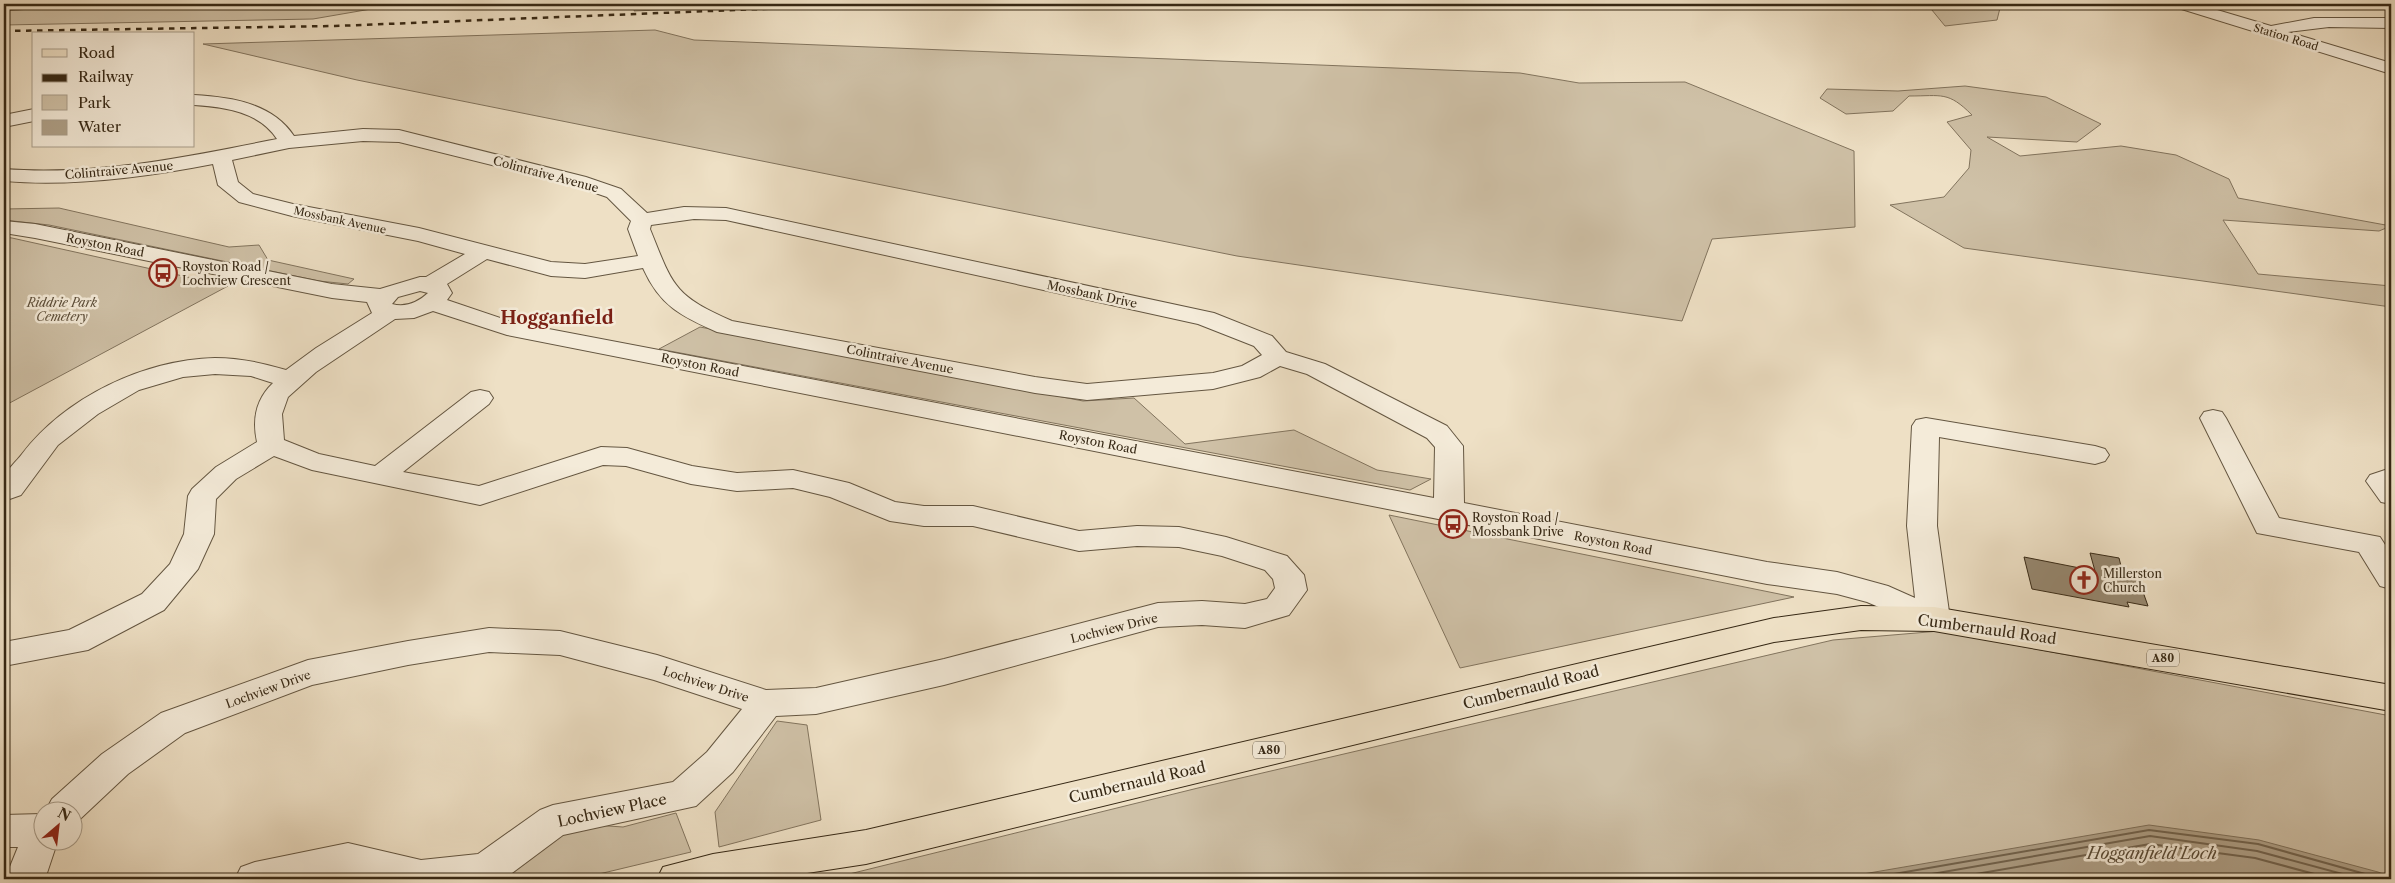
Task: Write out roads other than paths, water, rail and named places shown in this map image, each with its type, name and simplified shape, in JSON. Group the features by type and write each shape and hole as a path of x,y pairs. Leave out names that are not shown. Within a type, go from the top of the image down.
{"main road":[{"path":"4,5 18,4"},
{"name":"Cumbernauld Road","path":"677,879 713,871 866,847 1774,630 1861,618 1934,619 2391,698"}],"street":[{"name":"Station Road","path":"2180,4 2391,69"},
{"path":"2269,32 2293,24 2308,22 2391,24"},
{"path":"2346,23 2363,32 2385,39"},
{"path":"195,100 239,106 266,117 284,133 289,142"},
{"path":"4,121 32,115"},
{"name":"Colintraive Avenue","path":"4,175 106,173 168,167 289,142 363,135 399,136 580,181 614,193 642,220 639,229 666,290 679,303 700,316 726,327 1035,385 1087,392 1129,390 1204,382 1251,372 1277,356"},
{"name":"Mossbank Avenue","path":"221,157 228,185 246,198 367,226 419,235 551,269 585,272 652,260"},
{"name":"Mossbank Drive","path":"642,220 674,213 700,212 735,216 1205,318 1263,342 1277,356 1316,368 1437,432 1449,446 1449,510"},
{"name":"Royston Road","path":"4,227 35,231 332,291 412,311 430,294 507,328 1449,510 1766,574 1857,588 1877,594 1934,619"},
{"path":"430,294 483,252"},
{"path":"4,654 76,641 152,602 183,569 199,534 202,496 226,473 272,445 268,429 272,403 290,380 386,304"},
{"path":"4,492 11,488 48,440 89,408 130,384 181,370 215,366 254,368 290,380"},
{"path":"380,476 480,398"},
{"path":"2213,418 2268,526 2369,544 2391,578"},
{"path":"1934,619 1922,526 1926,426 2095,455"},
{"name":"Lochview Drive","path":"76,800 115,764 173,723 308,673 489,640 560,643 657,668 766,703 816,701 962,667 1158,615 1202,613 1245,616 1278,607 1291,590 1288,575 1276,563 1226,547 1178,537 1137,536 1079,541 973,516 924,516 890,511 839,490 793,479 728,480 691,475 627,457 601,456 480,496 312,461 272,445"},
{"path":"2391,477 2380,481 2391,495"},
{"name":"Royston Road","path":"1766,574 1830,595 1842,602 1861,618"},
{"name":"Lochview Place","path":"255,879 348,860 421,878 486,870 553,822 683,795 720,762 766,703"},
{"path":"4,831 32,832"},
{"path":"26,879 36,850"}],"water":[{"name":"Hogganfield Loch","path":"2149,825 2259,840 2378,872 2391,877 2391,879 1834,879"}],"railway":[{"path":"4,31 335,26 886,4"},
{"path":"881,7 953,4"}],"place":[{"name":"Royston Road / Lochview Crescent","path":"163,273"},
{"name":"Royston Road / Mossbank Drive","path":"1453,524"},
{"name":"Millerston Church","path":"2084,580"}],"district":[{"name":"Hogganfield","path":"557,318"}],"park label":[{"name":"Riddrie Park Cemetery","path":"62,309"}]}
